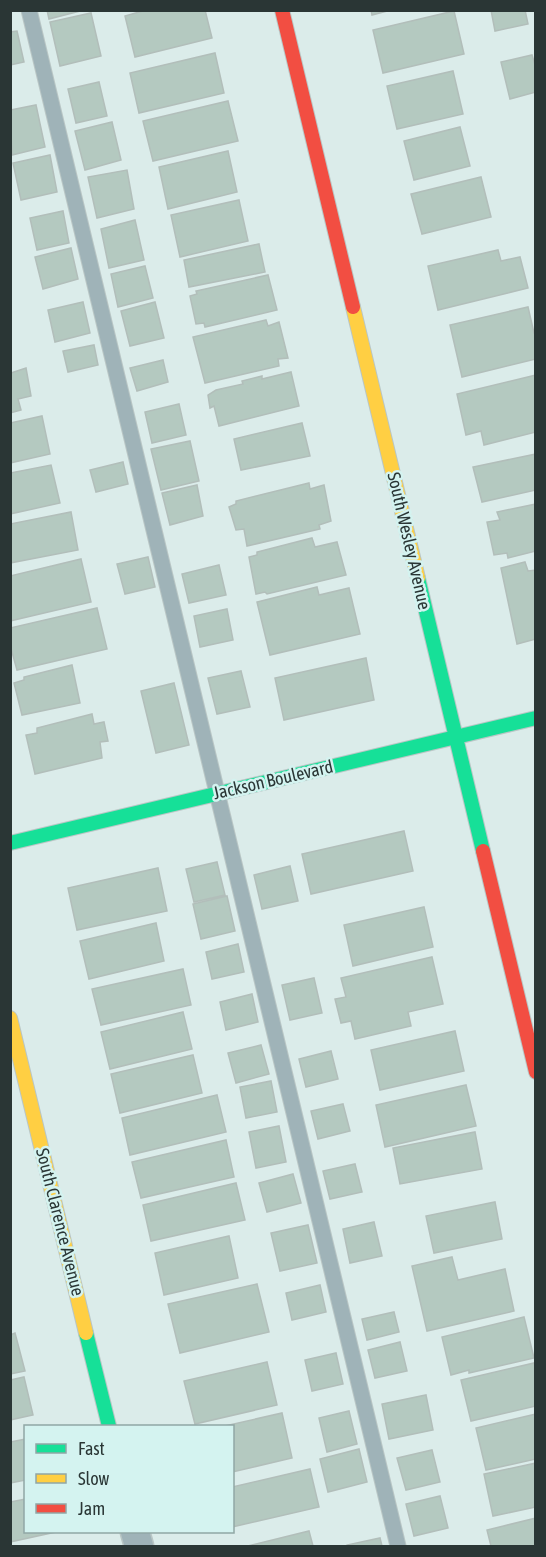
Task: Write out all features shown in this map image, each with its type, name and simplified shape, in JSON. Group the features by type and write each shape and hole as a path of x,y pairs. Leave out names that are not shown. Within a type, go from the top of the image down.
{"street":[{"name":"South Wesley Avenue","path":"282,10 536,1072"},
{"name":"Jackson Boulevard","path":"10,843 536,718"},
{"name":"South Clarence Avenue","path":"10,1018 110,1425"}],"lane":[{"path":"29,10 398,1546"}],"building":[{"path":"47,10 84,10 49,19"},
{"path":"146,10 205,10 212,38 135,57 125,16"},
{"path":"371,10 391,10 372,15"},
{"path":"491,10 525,10 528,24 495,31"},
{"path":"454,11 464,54 383,73 373,30"},
{"path":"91,13 101,56 60,66 50,22"},
{"path":"17,31 24,62 10,65 10,32"},
{"path":"215,53 224,93 139,113 130,73"},
{"path":"532,55 536,68 536,92 510,99 501,62"},
{"path":"453,71 463,114 397,129 387,86"},
{"path":"99,82 107,116 76,123 68,89"},
{"path":"228,101 238,141 153,161 143,121"},
{"path":"36,105 45,147 12,155 10,110"},
{"path":"112,122 121,160 85,170 75,131"},
{"path":"460,127 470,166 414,180 404,141"},
{"path":"228,151 237,192 168,209 159,167"},
{"path":"50,155 57,192 21,200 13,163"},
{"path":"127,170 134,209 97,218 88,177"},
{"path":"481,177 491,217 422,234 411,194"},
{"path":"239,200 248,241 180,257 171,215"},
{"path":"63,211 69,243 37,250 30,218"},
{"path":"135,220 144,260 109,268 101,229"},
{"path":"259,244 265,272 189,287 184,260"},
{"path":"71,248 78,279 43,289 35,257"},
{"path":"498,250 501,261 520,257 528,288 438,310 428,266"},
{"path":"145,266 153,298 118,307 111,274"},
{"path":"268,275 277,310 205,327 204,323 196,324 190,296 197,294 196,291"},
{"path":"83,302 90,333 55,342 48,310"},
{"path":"155,302 164,338 130,346 121,311"},
{"path":"528,307 534,333 536,333 536,359 462,377 450,325"},
{"path":"266,320 268,326 279,322 288,358 278,359 279,366 205,383 193,337"},
{"path":"94,345 98,365 68,372 63,351"},
{"path":"163,360 168,382 137,391 130,368"},
{"path":"26,368 31,396 18,399 21,410 10,413 10,370 11,373"},
{"path":"291,372 299,406 219,426 214,406 210,408 208,395 216,390 243,384 242,381"},
{"path":"536,375 536,432 484,445 481,431 466,435 457,394"},
{"path":"179,404 186,435 152,443 145,412"},
{"path":"42,416 50,454 10,463 10,423"},
{"path":"302,423 310,456 241,470 234,439"},
{"path":"190,441 199,481 161,490 151,449"},
{"path":"536,454 536,490 482,502 473,467"},
{"path":"123,462 128,484 96,492 90,470"},
{"path":"51,465 60,503 10,514 10,473"},
{"path":"309,483 310,489 324,485 331,521 319,525 320,529 247,546 244,529 236,530 229,507 236,504 236,501"},
{"path":"197,485 203,516 170,525 162,493"},
{"path":"536,504 536,551 508,558 507,553 494,555 487,522 500,520 497,512"},
{"path":"71,512 78,550 10,563 10,524"},
{"path":"312,538 315,547 337,542 346,575 267,594 265,592 256,594 249,557 257,555 257,552"},
{"path":"148,557 155,587 125,594 117,564"},
{"path":"81,559 91,602 10,621 10,576"},
{"path":"525,562 528,571 536,570 536,639 517,644 501,568"},
{"path":"219,565 226,595 189,603 182,574"},
{"path":"317,587 319,595 349,588 360,634 270,655 257,602"},
{"path":"97,608 107,649 17,670 10,645 10,628"},
{"path":"227,609 233,640 200,647 194,616"},
{"path":"366,658 374,700 284,720 275,678"},
{"path":"72,665 80,703 22,715 14,683 24,680 24,677"},
{"path":"241,671 250,707 217,714 208,678"},
{"path":"174,683 189,745 156,753 141,691"},
{"path":"92,714 94,724 104,722 108,741 100,742 102,758 35,774 26,735 37,733 37,728"},
{"path":"404,831 413,871 311,894 302,854"},
{"path":"217,862 225,895 194,902 186,869"},
{"path":"290,866 298,901 262,909 254,875"},
{"path":"158,868 167,911 77,930 68,888"},
{"path":"227,896 235,931 201,939 193,904"},
{"path":"424,907 433,947 353,966 344,925"},
{"path":"156,923 164,961 89,979 80,941"},
{"path":"238,944 244,972 212,979 206,952"},
{"path":"432,957 443,1004 408,1012 411,1026 355,1039 351,1021 341,1023 335,999 346,997 341,978"},
{"path":"183,969 191,1005 101,1025 92,989"},
{"path":"314,978 322,1013 290,1020 282,985"},
{"path":"252,994 258,1022 226,1030 220,1002"},
{"path":"183,1012 192,1049 110,1069 101,1032"},
{"path":"455,1031 464,1071 380,1090 371,1050"},
{"path":"261,1045 269,1074 236,1083 228,1053"},
{"path":"331,1051 338,1079 306,1087 299,1059"},
{"path":"193,1055 202,1093 120,1113 111,1074"},
{"path":"271,1081 277,1112 246,1118 240,1087"},
{"path":"466,1085 476,1126 385,1147 376,1105"},
{"path":"217,1095 226,1132 130,1155 122,1118"},
{"path":"343,1104 350,1131 318,1139 311,1111"},
{"path":"279,1126 286,1162 256,1168 249,1132"},
{"path":"475,1132 482,1169 400,1184 393,1148"},
{"path":"226,1140 234,1177 141,1198 132,1162"},
{"path":"355,1164 362,1192 330,1199 323,1171"},
{"path":"293,1174 301,1203 267,1212 259,1183"},
{"path":"236,1183 245,1220 151,1241 143,1205"},
{"path":"495,1202 502,1239 434,1253 426,1216"},
{"path":"374,1222 382,1256 350,1263 343,1229"},
{"path":"308,1225 317,1263 280,1271 271,1233"},
{"path":"229,1236 238,1278 164,1295 155,1253"},
{"path":"452,1257 458,1280 505,1269 514,1311 427,1331 412,1266"},
{"path":"257,1284 269,1332 180,1353 168,1304"},
{"path":"320,1285 326,1312 292,1320 286,1293"},
{"path":"394,1312 399,1332 367,1340 362,1319"},
{"path":"524,1317 534,1358 451,1375 442,1337"},
{"path":"15,1333 25,1371 10,1374 10,1335"},
{"path":"400,1342 407,1371 375,1378 368,1350"},
{"path":"336,1353 343,1384 312,1391 305,1360"},
{"path":"267,1362 277,1405 195,1424 184,1381"},
{"path":"534,1363 536,1406 471,1421 461,1380"},
{"path":"24,1377 33,1415 10,1420 10,1380"},
{"path":"426,1395 433,1430 389,1439 382,1404"},
{"path":"349,1411 357,1444 327,1452 319,1418"},
{"path":"282,1413 292,1458 234,1472 234,1425 229,1425"},
{"path":"536,1414 536,1459 486,1470 476,1428"},
{"path":"24,1439 24,1480 10,1483 10,1442"},
{"path":"359,1449 367,1482 328,1492 320,1459"},
{"path":"432,1450 440,1482 406,1490 397,1458"},
{"path":"536,1463 536,1507 493,1516 484,1474"},
{"path":"310,1469 319,1507 234,1527 234,1487"},
{"path":"440,1496 448,1528 414,1536 406,1504"},
{"path":"24,1499 24,1533 51,1533 10,1542 10,1502"},
{"path":"536,1518 536,1546 491,1546 487,1530"},
{"path":"309,1531 313,1546 248,1546"},
{"path":"380,1538 382,1546 347,1546 347,1545"}],"traffic: fast":[{"path":"418,578 483,851"},
{"path":"10,843 536,718"},
{"path":"86,1333 109,1425"}],"traffic: slow":[{"path":"353,307 418,578"},
{"path":"10,1018 86,1333"}],"traffic: jam":[{"path":"282,10 353,307"},
{"path":"483,851 536,1072"}]}
